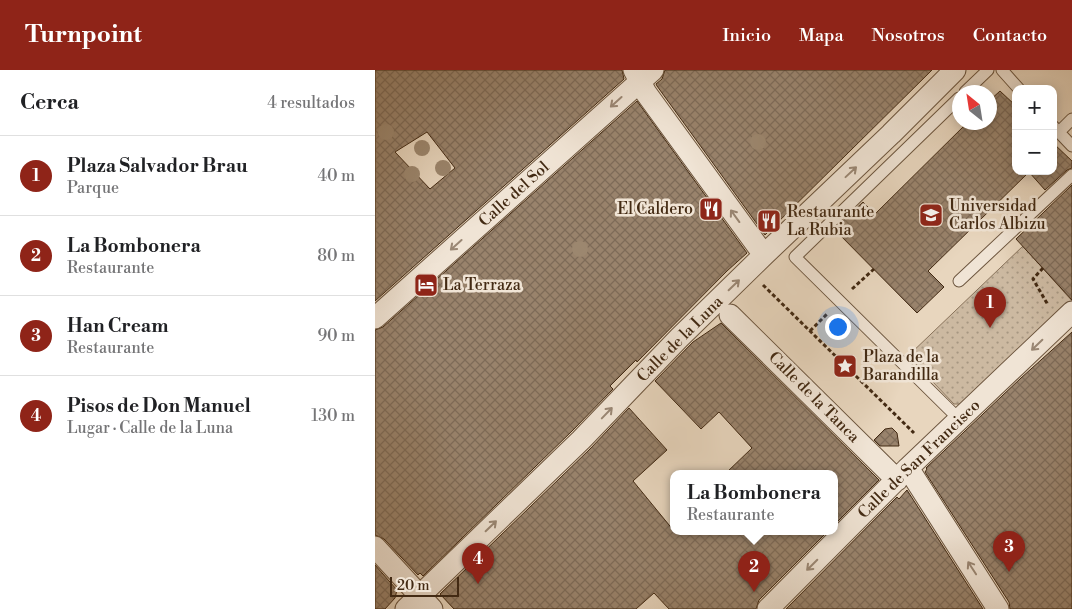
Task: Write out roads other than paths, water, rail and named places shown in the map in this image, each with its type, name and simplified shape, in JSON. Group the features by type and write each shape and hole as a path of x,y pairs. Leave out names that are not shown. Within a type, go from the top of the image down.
{"street":[{"name":"Calle de la Luna","path":"419,604 679,338 955,70"},
{"path":"642,73 646,93 763,255"},
{"name":"Calle del Sol","path":"375,318 642,73"},
{"name":"Calle de San Francisco","path":"768,609 902,474 1072,312"},
{"name":"Calle de la Tanca","path":"730,315 902,474 998,609"},
{"path":"375,547 419,604"}],"lane":[{"path":"972,85 988,70"},
{"path":"1002,70 1015,85"},
{"path":"952,105 795,257 959,419"},
{"path":"1057,128 1072,119"},
{"path":"1057,130 1072,146"},
{"path":"959,281 1072,175"}],"place":[{"name":"El Caldero","path":"711,209"},
{"name":"Universidad Carlos Albizu","path":"931,215"},
{"name":"Restaurante La Rubia","path":"769,221"},
{"name":"La Terraza","path":"426,285"},
{"name":"Plaza Salvador Brau","path":"990,328"},
{"name":"Plaza de la Barandilla","path":"845,366"},
{"name":"Han Cream","path":"1009,572"},
{"name":"Pisos de Don Manuel","path":"478,584"},
{"name":"La Bombonera","path":"754,592"}]}
